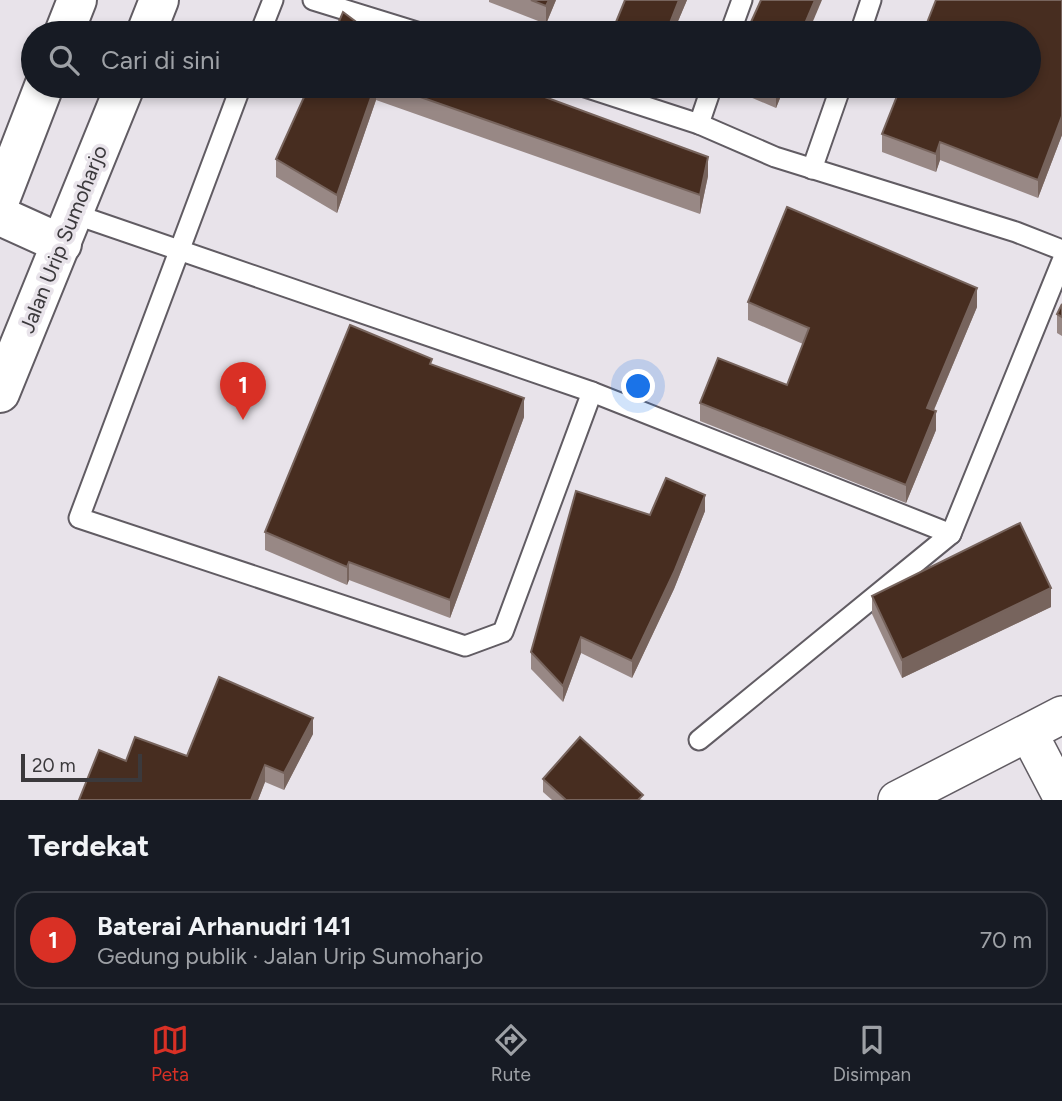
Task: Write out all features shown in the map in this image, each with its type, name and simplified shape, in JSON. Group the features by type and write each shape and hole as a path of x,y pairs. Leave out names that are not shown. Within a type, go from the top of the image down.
{"highway":[{"path":"69,21 77,0"},
{"path":"151,21 159,0"},
{"path":"0,200 39,98"},
{"name":"Jalan Urip Sumoharjo","path":"0,393 120,98"},
{"path":"0,216 68,229"}],"street":[{"path":"897,800 1062,715"},
{"path":"1029,734 1062,797"}],"lane":[{"path":"265,21 273,0"},
{"path":"313,0 380,21"},
{"path":"734,21 742,0"},
{"path":"864,21 871,0"},
{"path":"236,98 79,518 465,646 503,632 592,392"},
{"path":"619,98 699,124 775,157 1016,232 1062,250"},
{"path":"699,124 708,98"},
{"path":"812,169 837,98"},
{"path":"68,229 179,251 592,392 951,534"},
{"path":"699,740 951,534 1062,261"}],"building":[{"path":"531,0 549,0 546,6"},
{"path":"625,0 679,0 671,21 616,21"},
{"path":"761,0 815,0 806,21 751,21"},
{"path":"936,0 1062,0 1062,116 1038,180 940,142 936,154 882,134 896,98 1041,98 1041,21 928,21"},
{"path":"343,12 355,21 339,21"},
{"path":"304,98 371,98 337,195 276,159"},
{"path":"423,98 548,98 708,157 700,195"},
{"path":"787,207 977,288 927,408 936,411 906,485 700,403 718,358 787,385 809,328 748,302"},
{"path":"1062,304 1062,317 1057,314"},
{"path":"350,325 432,359 430,364 524,398 450,600 349,562 347,567 265,532"},
{"path":"666,478 705,495 674,572 632,661 581,637 563,686 531,652 576,491 650,515"},
{"path":"1020,523 1051,588 902,660 872,596"},
{"path":"219,677 313,718 284,773 265,765 251,800 79,800 99,750 126,761 135,737 187,756"},
{"path":"580,737 643,795 638,800 566,800 543,779"}],"place":[{"name":"Baterai Arhanudri 141","path":"243,420"}]}
